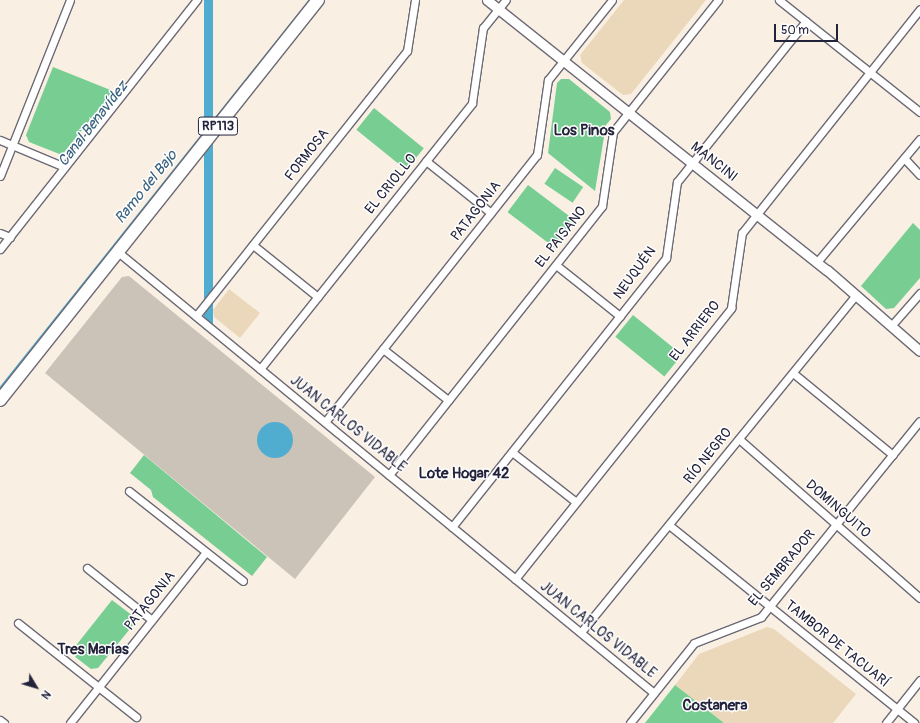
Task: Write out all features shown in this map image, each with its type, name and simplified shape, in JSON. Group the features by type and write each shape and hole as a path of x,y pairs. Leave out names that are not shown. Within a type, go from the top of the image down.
{"main road":[{"name":"RP113","path":"0,400 318,0"}],"street":[{"path":"0,176 70,0"},
{"path":"0,249 197,0"},
{"name":"FORMOSA","path":"196,316 407,51 414,0"},
{"name":"MANCINI","path":"487,0 817,262 920,351"},
{"name":"EL CRIOLLO","path":"260,369 472,102 483,28 506,0"},
{"name":"PATAGONIA","path":"325,422 537,155 548,80 612,0"},
{"name":"EL PAISANO","path":"389,475 602,206 613,132 718,0"},
{"path":"779,0 920,112"},
{"name":"EL ARRIERO","path":"516,579 731,308 742,233 920,9"},
{"name":"NEUQUÉN","path":"452,526 666,258 677,182 806,22"},
{"path":"0,140 65,167"},
{"path":"817,262 920,140"},
{"path":"904,158 920,175"},
{"path":"426,161 491,213"},
{"path":"0,233 10,237"},
{"path":"253,246 318,297"},
{"name":"JUAN CARLOS VIDABLE","path":"118,252 654,693"},
{"path":"556,265 620,316"},
{"path":"891,326 920,293"},
{"name":"RÍO NEGRO","path":"581,632 856,295"},
{"path":"383,349 448,400"},
{"path":"793,373 893,455"},
{"name":"EL SEMBRADOR","path":"630,723 694,643 760,617 920,422"},
{"name":"DOMINGUITO","path":"739,439 920,598"},
{"path":"512,452 576,502"},
{"path":"129,491 243,581"},
{"name":"TAMBOR DE TACUARÍ","path":"669,525 914,723"},
{"name":"PATAGONIA","path":"70,723 206,552"},
{"path":"87,568 152,620"},
{"path":"18,623 136,717"},
{"path":"886,723 920,680"},
{"path":"0,720 4,723"}],"shaded area":[{"path":"624,0 706,0 631,94 623,95 582,63 580,55"},
{"path":"129,276 375,477 295,579 45,373 122,277"},
{"path":"229,289 260,313 240,338 214,317 213,310"},
{"path":"767,627 774,629 856,694 833,723 724,723 675,685 699,654"}],"green space":[{"path":"53,67 113,91 62,155 29,142 26,135"},
{"path":"561,79 569,79 610,112 611,119 606,125 595,191 548,153 557,83"},
{"path":"374,108 424,148 406,170 356,130"},
{"path":"555,168 583,187 573,203 544,184"},
{"path":"528,185 575,221 555,248 508,212"},
{"path":"913,223 920,230 920,278 894,308 886,309 861,286"},
{"path":"633,315 682,355 664,376 615,337"},
{"path":"144,455 267,557 252,576 153,497 151,490 130,473"},
{"path":"112,600 133,616 134,624 98,668 91,669 70,653"},
{"path":"675,685 724,723 645,723"}],"water":[{"path":"204,0 213,0 213,330 204,330"},
{"path":"278,422 288,427 292,433 292,447 288,453 282,457 272,458 262,453 258,447 257,437 262,427 268,423"}],"waterway":[{"name":"Ramo del Bajo","path":"0,388 310,0"}],"district":[{"name":"Los Pinos","path":"584,131"},
{"name":"Lote Hogar 42","path":"464,474"},
{"name":"Tres Marías","path":"93,650"},
{"name":"Costanera","path":"715,706"}],"water label":[{"name":"Canal Benavídez","path":"93,124"}]}
